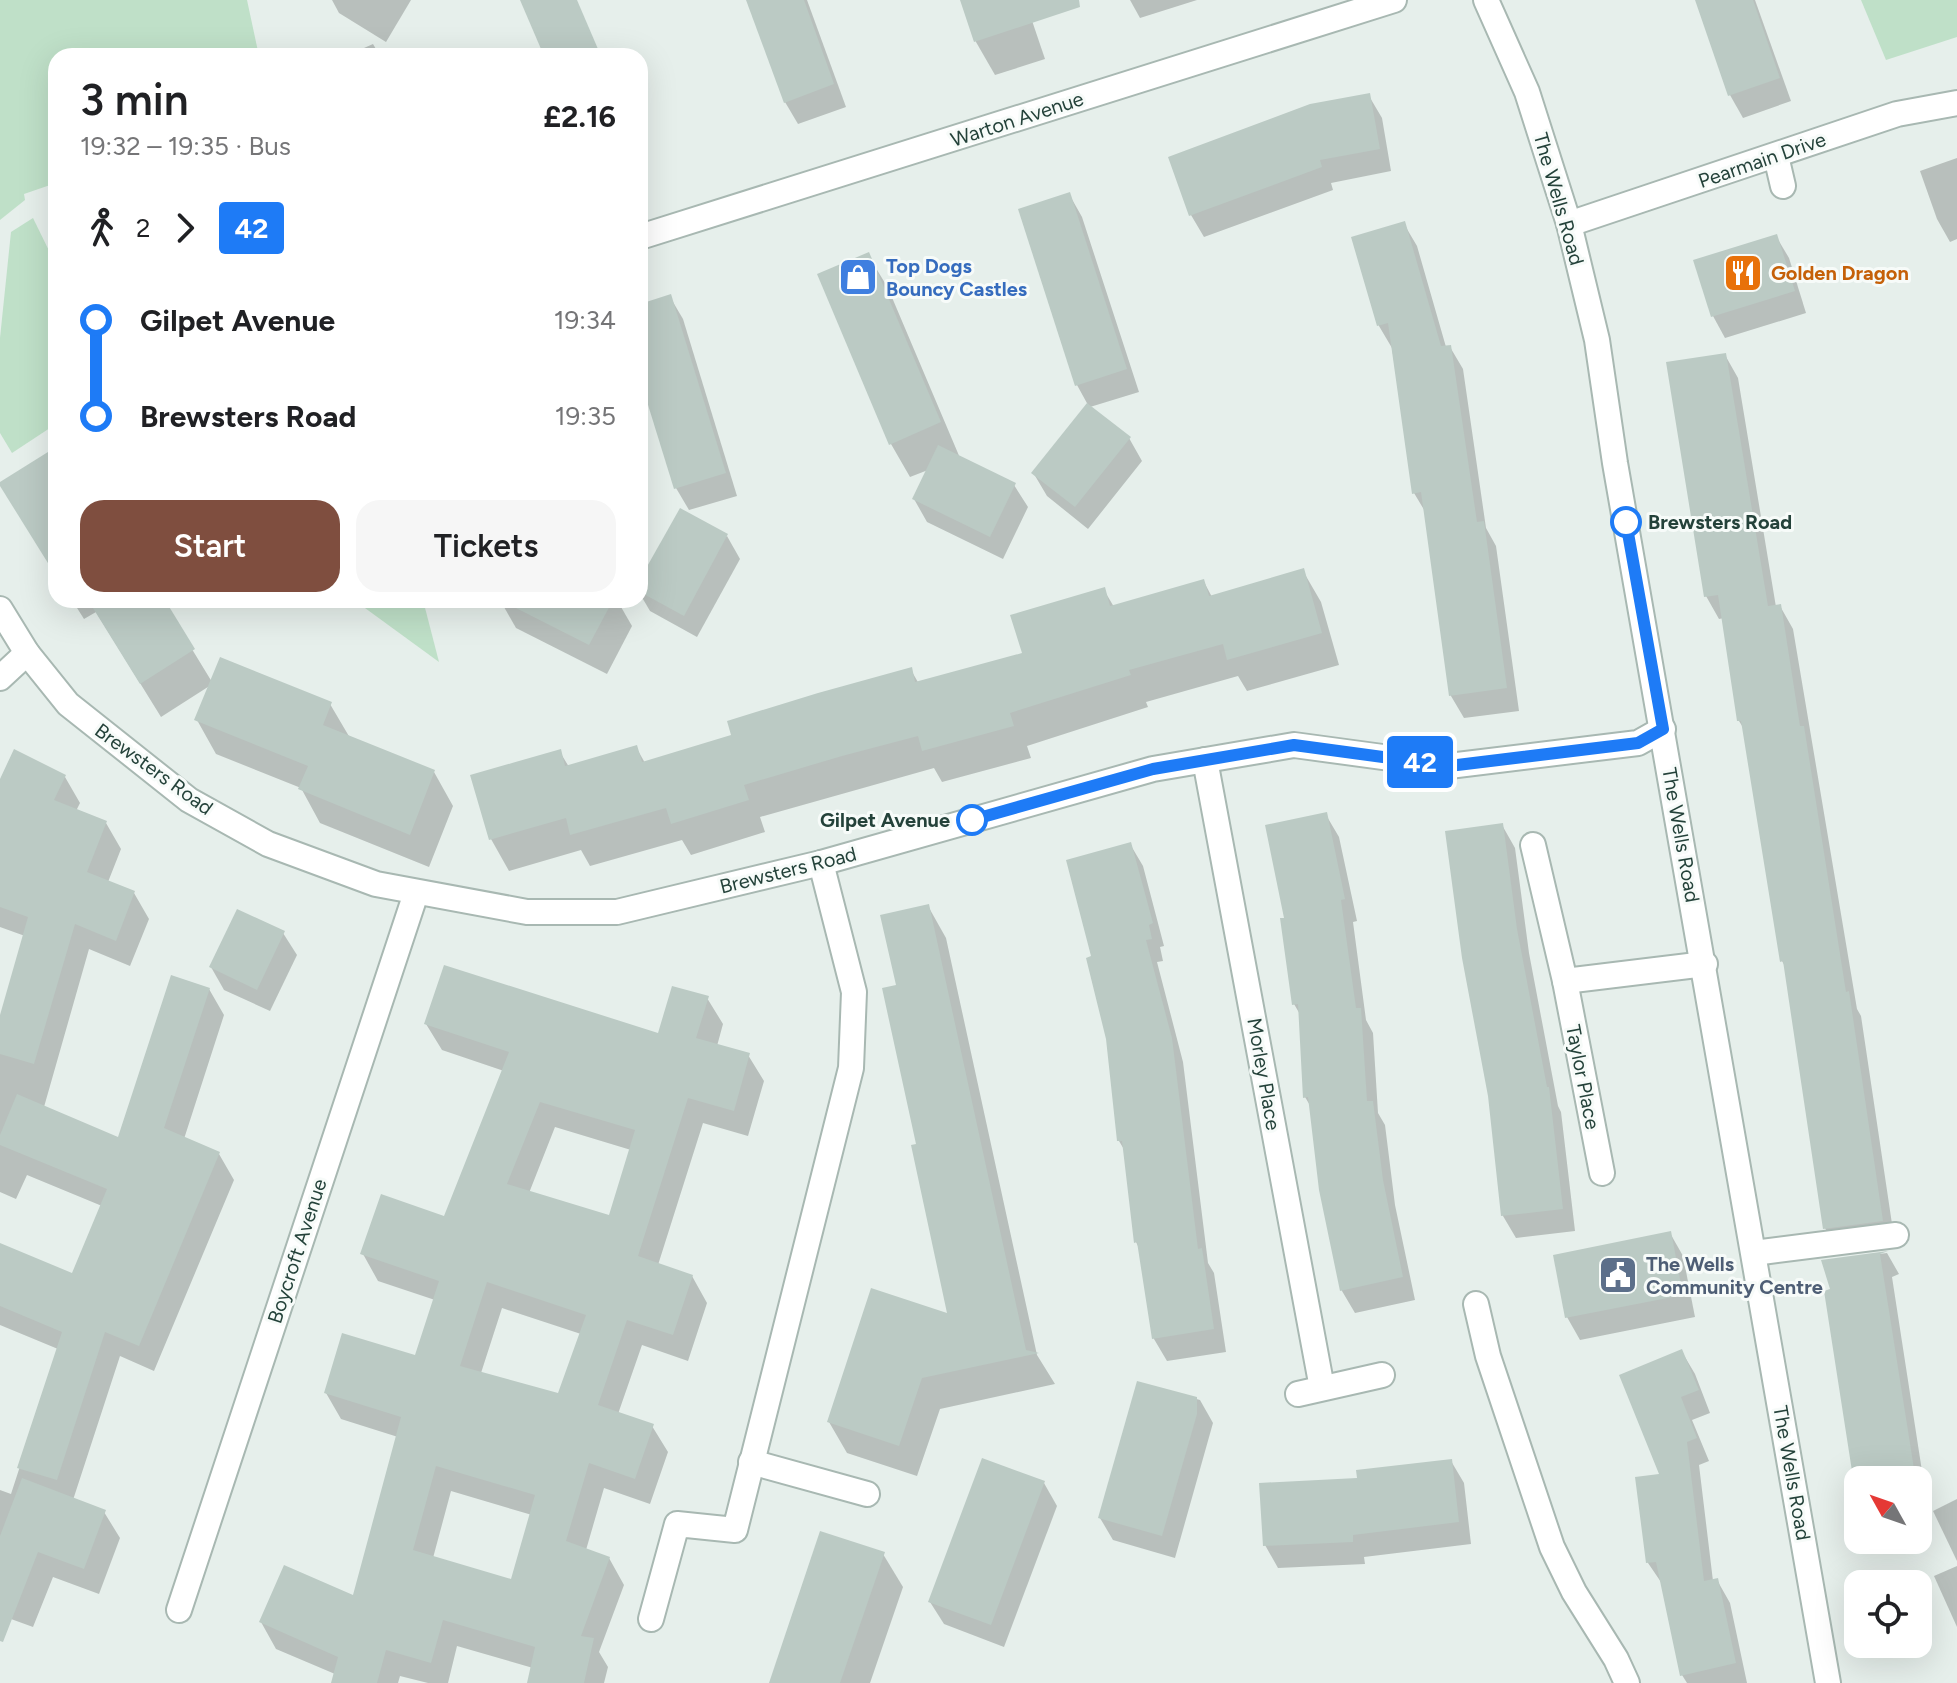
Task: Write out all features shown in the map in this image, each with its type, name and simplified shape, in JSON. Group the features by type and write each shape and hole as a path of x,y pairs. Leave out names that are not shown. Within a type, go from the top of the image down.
{"street":[{"name":"Warton Avenue","path":"648,234 1394,0"},
{"name":"The Wells Road","path":"1486,0 1518,42 1527,92 1569,224 1597,340 1615,463 1705,964 1828,1683"},
{"name":"Pearmain Drive","path":"1569,224 1897,114 1957,103"},
{"path":"1776,156 1783,186"},
{"name":"Brewsters Road","path":"0,609 27,653 68,704 189,800 268,844 376,884 527,912 617,912 821,863 1153,769 1294,745 1449,766 1638,743 1663,729"},
{"path":"0,678 27,653"},
{"name":"Morley Place","path":"1205,760 1310,1391 1382,1375"},
{"name":"Taylor Place","path":"1533,845 1565,981 1602,1173"},
{"path":"651,1619 677,1524 735,1530 851,1068 854,992 821,863"},
{"name":"Boycroft Avenue","path":"179,1610 416,893"},
{"path":"1565,981 1705,964"},
{"path":"1754,1253 1896,1235"},
{"path":"1476,1304 1488,1356 1552,1547 1574,1592 1616,1659 1627,1683"},
{"path":"751,1462 867,1494"}],"green space":[{"path":"0,0 247,0 257,48 48,48 48,186 24,194 25,200 0,220"},
{"path":"1861,0 1957,0 1957,37 1886,60"},
{"path":"33,218 48,249 48,429 12,453 0,433 0,338 11,232"},
{"path":"365,608 425,608 439,662"}],"building":[{"path":"520,0 577,0 598,48 541,48"},
{"path":"746,0 804,0 834,84 784,103"},
{"path":"960,0 1079,0 1080,7 974,42"},
{"path":"1695,0 1753,0 1780,78 1728,96"},
{"path":"1370,93 1380,149 1320,160 1322,167 1189,216 1168,157 1310,104"},
{"path":"1070,192 1127,369 1075,386 1018,209"},
{"path":"1405,221 1441,346 1451,345 1477,522 1484,521 1507,688 1449,696 1421,492 1412,494 1388,323 1377,326 1351,237"},
{"name":"Golden Dragon","path":"1777,234 1795,291 1711,317 1693,260"},
{"path":"869,252 941,422 889,445 817,274"},
{"path":"671,294 726,473 674,489 648,405 648,301"},
{"path":"1726,353 1768,606 1781,604 1800,726 1804,726 1846,992 1849,991 1883,1221 1823,1229 1783,961 1780,962 1741,721 1737,721 1718,595 1704,597 1666,362"},
{"path":"1087,403 1131,437 1075,507 1031,473"},
{"path":"938,445 1016,483 990,537 912,499"},
{"path":"48,452 48,563 0,486 0,482"},
{"path":"680,508 728,534 684,616 648,596 648,565"},
{"path":"1304,568 1322,633 1227,660 1223,644 1129,670 1131,675 1010,713 1014,726 922,751 918,736 842,756 744,785 749,800 671,824 666,808 570,835 566,818 489,840 470,775 561,749 565,766 637,745 642,762 731,735 727,721 818,693 912,667 915,682 1022,653 1010,615 1105,587 1110,606 1204,579 1209,596"},
{"path":"93,608 170,608 195,649 140,684"},
{"path":"516,608 609,608 589,645"},
{"path":"220,657 332,702 323,725 435,770 410,835 298,789 308,766 194,720"},
{"path":"14,749 66,775 54,800 107,821 87,872 135,891 116,941 75,924 34,1064 0,1054 0,1015 28,917 0,907 0,779"},
{"path":"1327,812 1345,899 1341,900 1356,1008 1361,1008 1367,1101 1373,1101 1383,1180 1403,1277 1340,1291 1319,1190 1308,1097 1303,1098 1298,1004 1292,1005 1280,918 1284,918 1265,825"},
{"path":"1503,823 1517,929 1549,1087 1563,1209 1501,1216 1488,1096 1462,958 1445,831"},
{"path":"1131,842 1153,923 1149,925 1152,939 1146,940 1172,1038 1198,1249 1202,1248 1214,1329 1152,1339 1137,1242 1134,1243 1122,1141 1117,1141 1106,1039 1086,958 1091,956 1066,860"},
{"path":"929,904 1026,1350 1039,1353 922,1378 899,1446 827,1422 871,1288 947,1313 911,1145 916,1144 882,988 896,985 880,915"},
{"path":"237,909 285,931 257,990 209,967"},
{"path":"444,965 658,1033 672,986 709,996 696,1038 750,1053 734,1111 688,1098 638,1256 693,1275 673,1335 627,1320 598,1405 654,1424 635,1479 589,1463 566,1541 610,1557 581,1636 594,1638 584,1683 527,1683 535,1647 443,1620 431,1663 386,1650 377,1683 331,1683 338,1657 259,1622 284,1565 353,1595 401,1417 324,1393 342,1333 415,1355 439,1281 360,1254 381,1194 444,1216 509,1052 424,1024","holes":["540,1102 635,1130 609,1215 507,1184","487,1282 586,1315 558,1393 460,1366","436,1466 535,1495 511,1579 413,1550"]},
{"path":"171,975 210,988 164,1128 220,1152 139,1346 105,1332 57,1480 17,1468 62,1332 0,1306 0,1243 72,1273 107,1189 0,1145 0,1135 17,1094 118,1137"},
{"name":"The Wells Community Centre","path":"1671,1231 1683,1295 1565,1318 1553,1255"},
{"path":"1888,1251 1880,1254 1914,1466 1851,1466 1824,1291 1830,1289 1821,1260"},
{"path":"1682,1349 1699,1390 1681,1397 1697,1438 1687,1442 1704,1581 1718,1578 1736,1663 1680,1676 1656,1562 1646,1563 1635,1477 1659,1474 1619,1375"},
{"path":"1137,1381 1197,1397 1197,1414 1162,1536 1098,1518"},
{"path":"982,1458 1045,1481 991,1625 928,1602"},
{"path":"1452,1459 1459,1522 1353,1535 1353,1542 1263,1546 1259,1483 1357,1478 1356,1470"},
{"path":"22,1478 106,1510 84,1569 38,1552 3,1642 0,1641 0,1536"},
{"path":"820,1531 885,1552 840,1683 769,1683"}],"bus line":[{"name":"42","path":"972,820 1153,769 1294,745 1449,766 1638,743 1663,729 1626,522"}],"place":[{"name":"Golden Dragon","path":"1743,273"},
{"name":"Top Dogs Bouncy Castles","path":"858,277"},
{"name":"Brewsters Road","path":"1626,522"},
{"name":"Gilpet Avenue","path":"972,820"},
{"name":"The Wells Community Centre","path":"1618,1275"}]}
